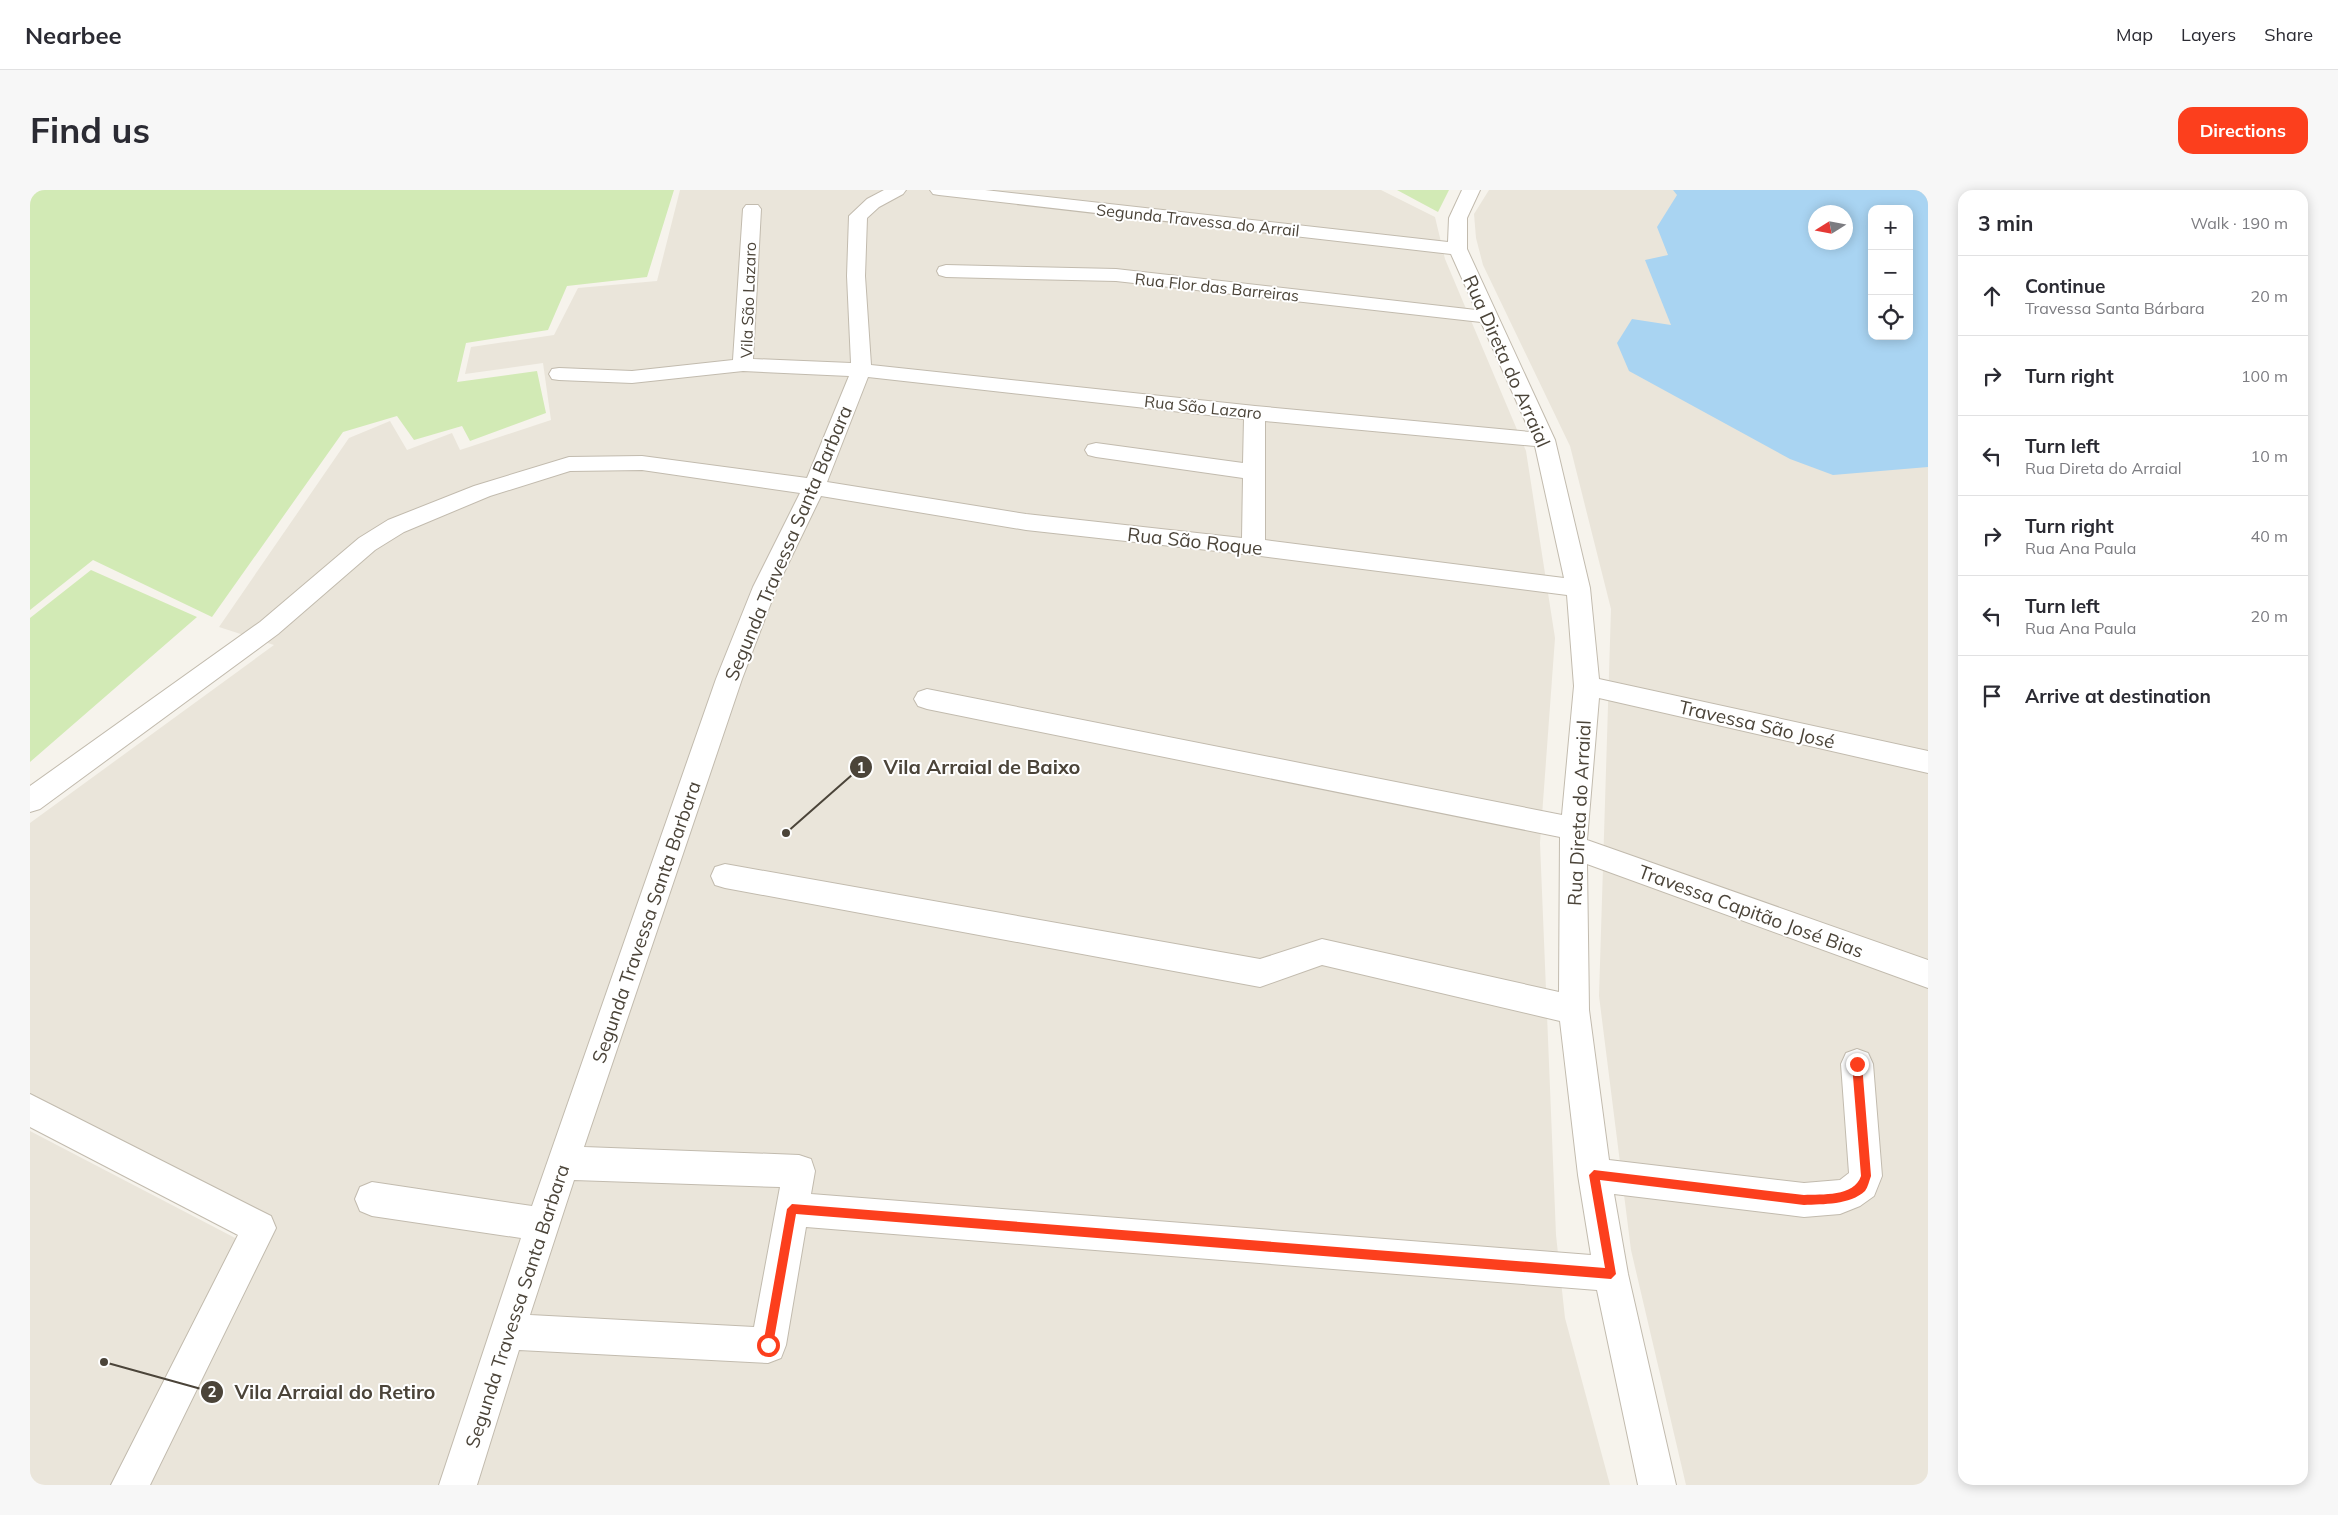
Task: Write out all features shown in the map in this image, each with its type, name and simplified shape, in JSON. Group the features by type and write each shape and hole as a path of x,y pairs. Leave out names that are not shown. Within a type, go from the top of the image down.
{"street":[{"path":"861,370 856,276 858,216 873,203 897,190"},
{"name":"Segunda Travessa do Arrail","path":"938,190 1458,249"},
{"name":"Rua Direta do Arraial","path":"1471,190 1460,208 1454,226 1458,249 1544,440 1578,588 1586,686 1575,838 1574,1010 1594,1175 1611,1274 1657,1485"},
{"name":"Vila São Lazaro","path":"752,209 743,365 861,370"},
{"name":"Rua Flor das Barreiras","path":"946,272 1116,275 1488,317"},
{"path":"559,374 632,377 743,365"},
{"name":"Rua São Lazaro","path":"861,370 1255,413 1544,440"},
{"name":"Segunda Travessa Santa Barbara","path":"458,1485 542,1224 729,679 765,587 814,487 861,370"},
{"path":"1253,547 1255,413"},
{"path":"1096,450 1253,472"},
{"name":"Rua São Roque","path":"30,801 269,628 367,544 396,526 482,491 569,464 642,463 814,487 1026,522 1253,547 1578,588"},
{"name":"Travessa São José","path":"1586,686 1928,762"},
{"name":"Travessa Capitão José Bias","path":"927,699 1575,838 1928,974"},
{"path":"725,876 1260,973 1322,952 1574,1010"},
{"path":"1594,1175 1804,1200 1832,1199 1852,1193 1863,1186 1866,1176 1857,1064"},
{"path":"30,1110 259,1228 130,1485"},
{"path":"508,1332 768,1345 799,1171 564,1163"},
{"path":"372,1199 542,1224"},
{"path":"792,1209 1611,1274"}],"shaded area":[{"path":"680,190 1381,190 1435,217 1445,259 1526,451 1555,638 1540,843 1556,1235 1565,1318 1610,1485 145,1485 271,1220 30,1093 30,823 274,645 219,627 349,438 390,421 407,450 452,433 460,450 551,420 543,363 465,374 471,347 554,335 578,288 657,281"},
{"path":"1489,190 1928,190 1928,1485 1686,1485 1631,1250 1599,996 1611,609 1570,446 1483,265 1476,238 1474,214"},
{"path":"30,1131 239,1240 117,1485 30,1485"}],"green space":[{"path":"30,190 674,190 647,277 567,286 548,330 466,343 457,382 537,371 546,413 470,441 462,426 414,440 397,416 343,432 212,617 93,560 30,610"},
{"path":"1397,190 1449,190 1438,212"},
{"path":"91,570 197,617 30,762 30,618"}],"water":[{"path":"1673,190 1928,190 1928,467 1833,475 1790,459 1629,371 1617,343 1632,319 1671,325 1645,260 1668,255 1657,227 1677,195"}],"place":[{"name":"Vila Arraial de Baixo","path":"786,833"},
{"name":"Vila Arraial do Retiro","path":"104,1362"}],"route":[{"path":"768,1345 792,1209 1611,1274 1594,1175 1804,1200 1832,1199 1852,1193 1863,1186 1866,1176 1857,1064"}]}
